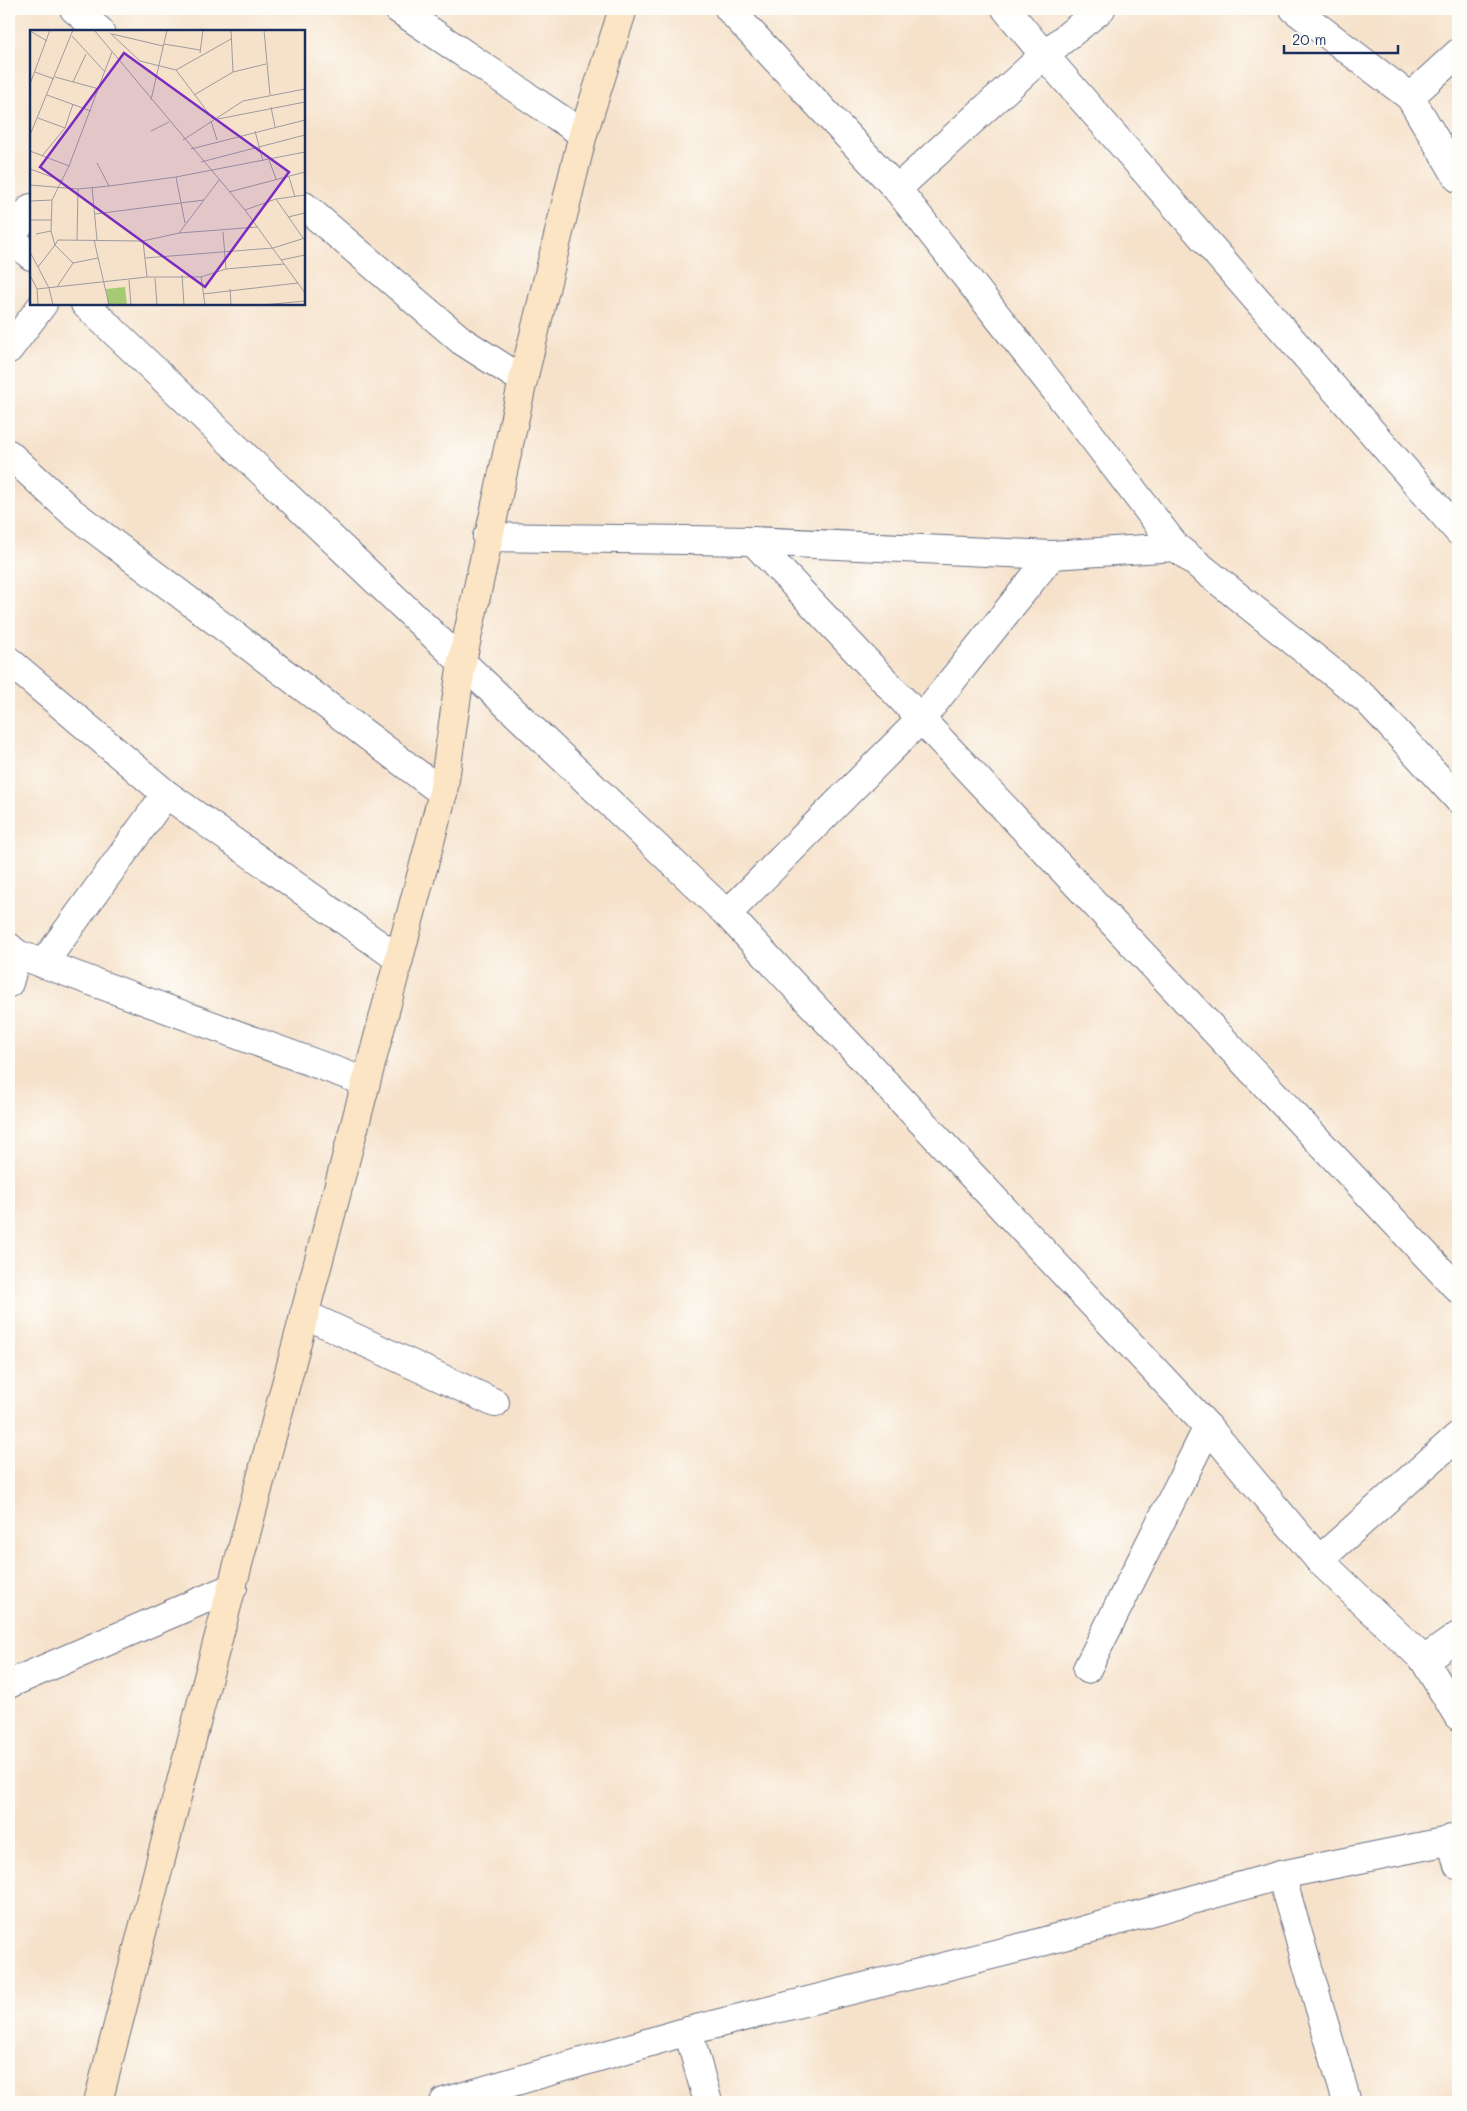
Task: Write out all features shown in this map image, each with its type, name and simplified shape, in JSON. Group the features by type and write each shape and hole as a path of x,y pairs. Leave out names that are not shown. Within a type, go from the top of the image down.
{"main road":[{"path":"98,2102 232,1587 443,793 462,661 522,380 583,134 623,9"}],"street":[{"path":"74,9 99,30"},
{"path":"398,9 583,134"},
{"path":"729,9 897,189 1090,434 1176,547 1367,700 1458,799"},
{"path":"1006,9 1458,532"},
{"path":"897,189 1044,54 1101,9"},
{"path":"1294,9 1410,97 1458,178"},
{"path":"1410,97 1458,53"},
{"path":"305,207 462,341 522,380"},
{"path":"30,209 10,237 30,255"},
{"path":"9,349 42,305"},
{"path":"86,305 727,914 1208,1427 1319,1560 1424,1660 1458,1716"},
{"path":"9,454 73,513 443,793"},
{"path":"487,537 753,541 1052,556 1176,547"},
{"path":"753,541 922,718 1458,1289"},
{"path":"727,914 922,718 1052,556"},
{"path":"9,661 166,794 398,959"},
{"path":"43,964 166,794"},
{"path":"9,983 11,951 366,1082"},
{"path":"304,1314 495,1403"},
{"path":"1087,1669 1208,1427"},
{"path":"1319,1560 1458,1436"},
{"path":"9,1684 232,1587"},
{"path":"1424,1660 1458,1636"},
{"path":"453,2101 688,2031 1030,1945 1281,1875 1456,1847"},
{"path":"1281,1875 1347,2102"},
{"path":"688,2031 708,2102"}]}
